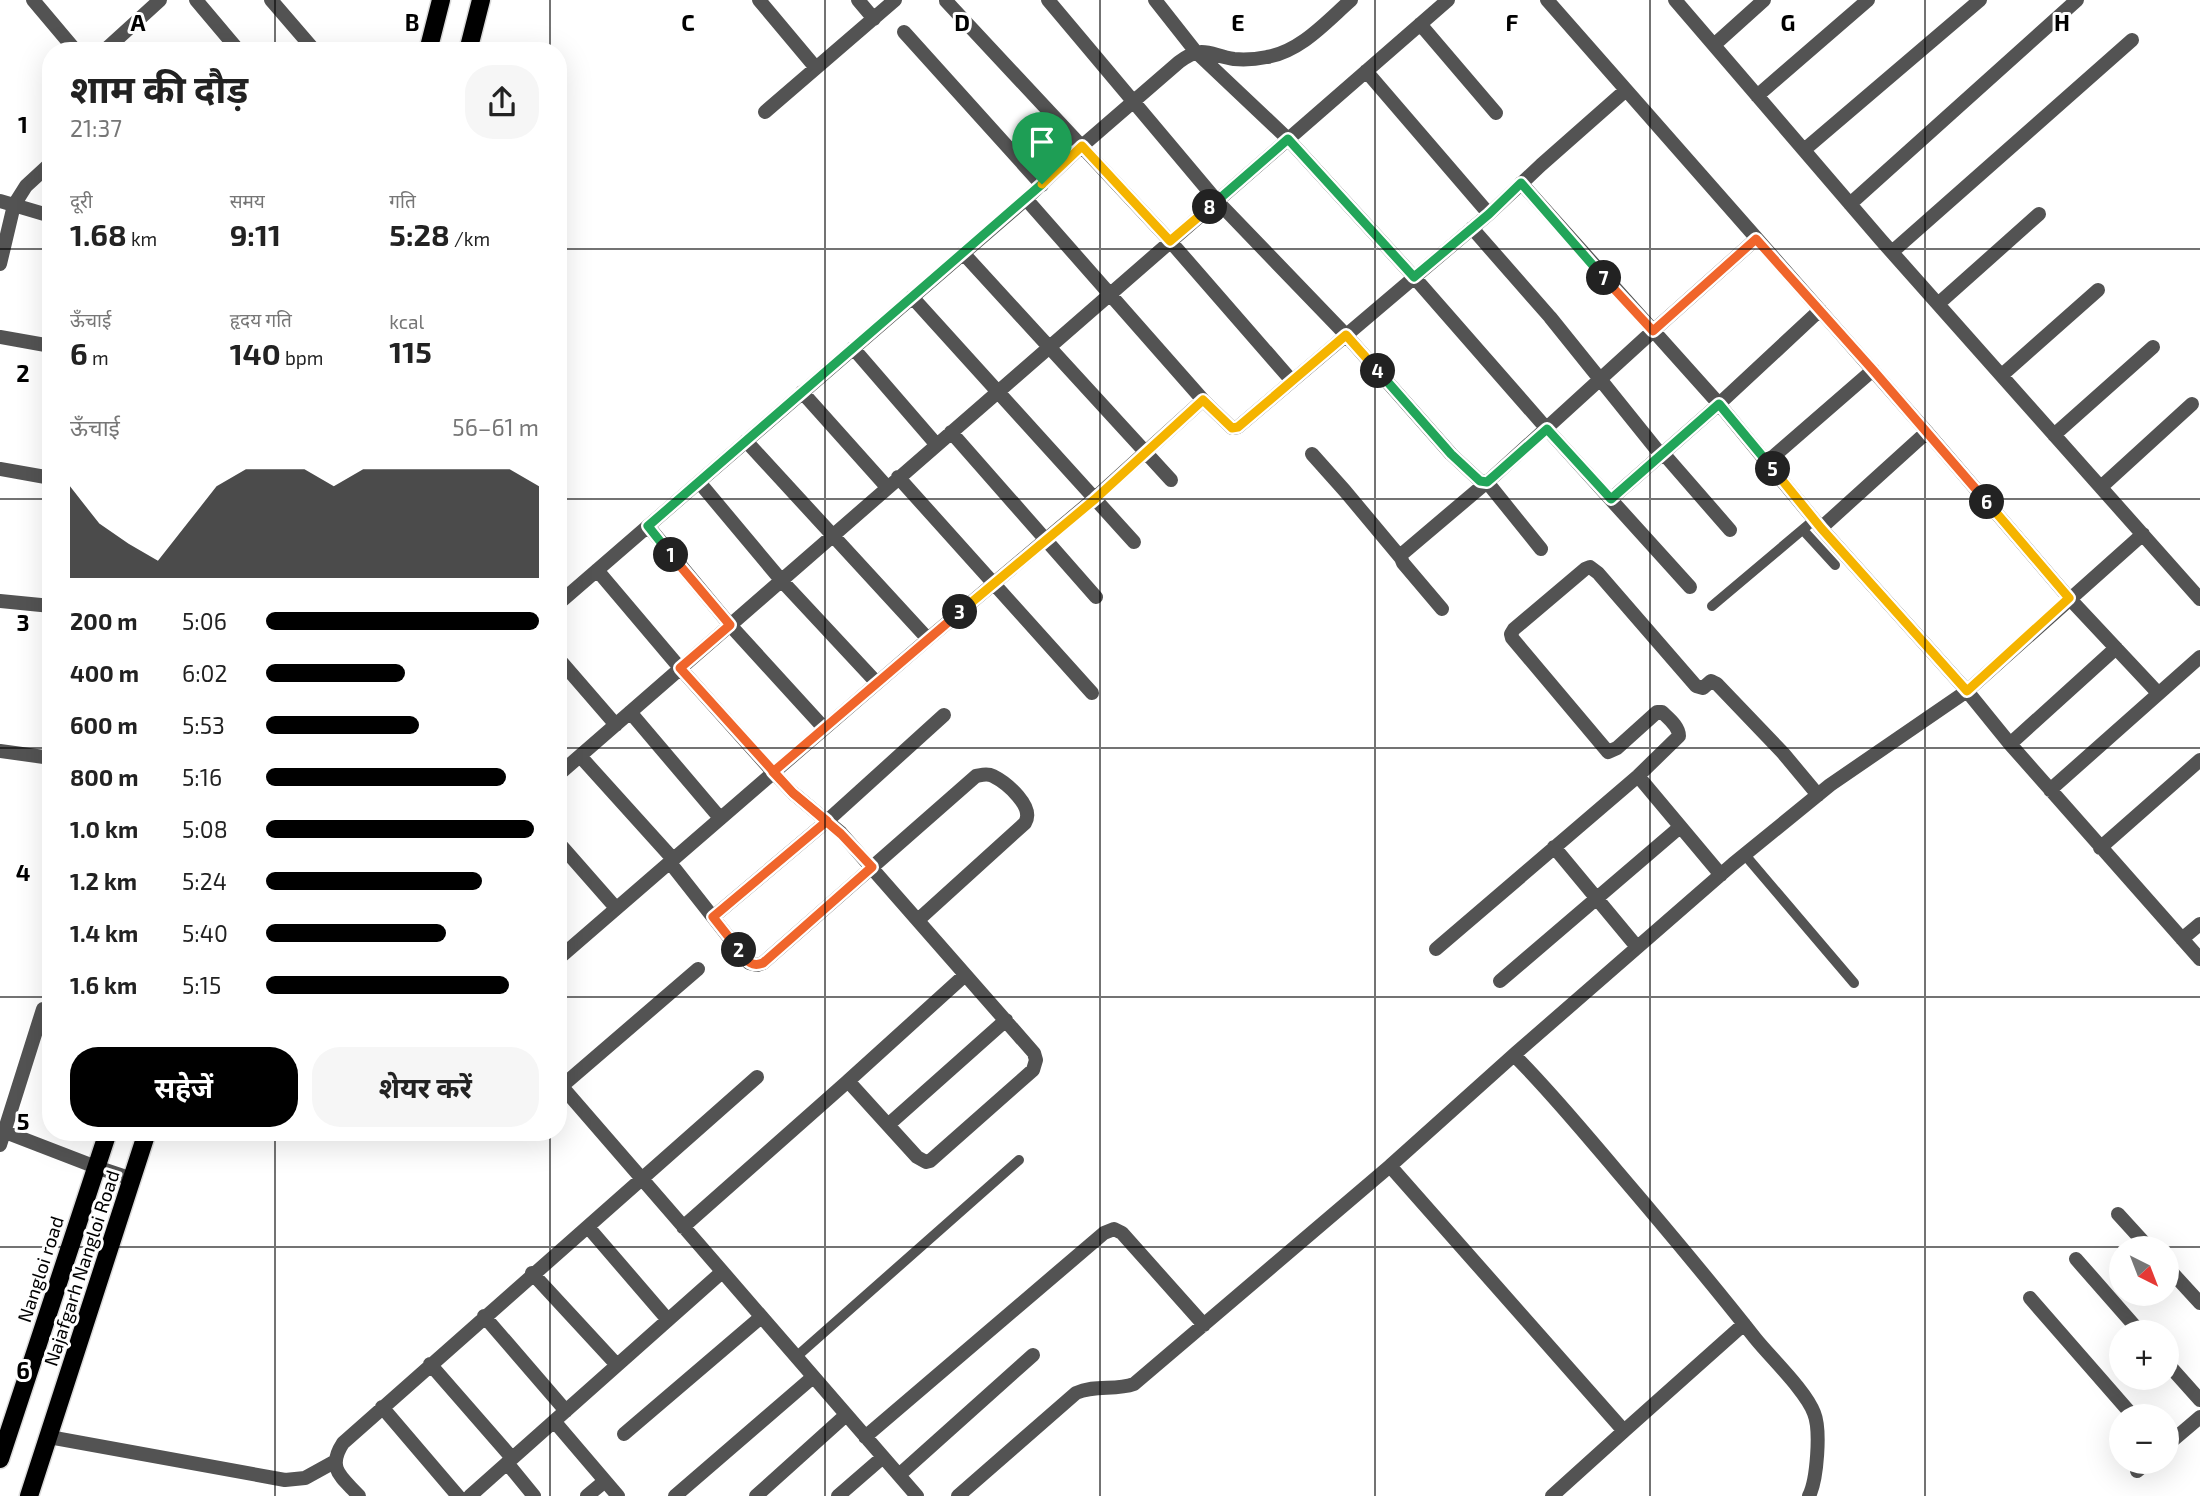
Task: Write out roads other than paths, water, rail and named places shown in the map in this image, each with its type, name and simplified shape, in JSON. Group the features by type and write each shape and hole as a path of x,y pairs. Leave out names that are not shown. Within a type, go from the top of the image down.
{"main road":[{"path":"430,42 441,0"},
{"path":"470,42 481,0"},
{"name":"Nangloi road","path":"0,1459 4,1431 105,1141"},
{"name":"Najafgarh Nangloi Road","path":"29,1496 144,1141"}],"street":[{"path":"33,0 68,42"},
{"path":"114,42 160,0"},
{"path":"196,0 231,42"},
{"path":"271,0 307,42"},
{"path":"759,0 816,68"},
{"path":"858,0 874,19"},
{"path":"765,112 895,0"},
{"path":"1048,0 1217,201 1346,335 1451,454 1474,477 1487,482 1541,549"},
{"path":"1155,0 1196,52 1288,139 1414,277 1690,587"},
{"path":"567,596 1026,199 1082,146 1179,62 1196,52 1206,50 1234,59 1269,57 1287,51 1298,46 1351,0"},
{"path":"567,768 1448,0"},
{"path":"1547,0 1873,370 2069,598 2158,693"},
{"path":"1675,0 1892,253 2143,534 2197,590"},
{"path":"1714,45 1764,0"},
{"path":"1757,96 1868,0"},
{"path":"1804,150 1980,0"},
{"path":"1850,204 2077,0"},
{"path":"946,1 1170,241 1292,381"},
{"path":"1420,24 1496,113"},
{"path":"904,32 1042,184"},
{"path":"1892,253 2132,40"},
{"path":"1366,71 1489,214"},
{"path":"1026,199 1203,400 1232,428 1238,427 1489,214 1626,90"},
{"path":"0,264 7,203 42,171"},
{"path":"1521,183 1719,404 1767,462 1812,526 1967,691 2010,744 2200,959"},
{"path":"7,203 42,213"},
{"path":"1938,304 2039,214"},
{"path":"1472,228 1550,317 1662,454 1730,530"},
{"path":"1401,558 1405,550 1547,429 1756,239"},
{"path":"963,253 1171,480"},
{"path":"2002,375 2098,290"},
{"path":"912,297 1135,542"},
{"path":"1611,499 1820,310"},
{"path":"0,337 42,344"},
{"path":"2054,435 2153,347"},
{"path":"853,348 936,444"},
{"path":"1767,462 1873,370"},
{"path":"802,392 994,584 1091,693"},
{"path":"567,951 616,908 674,864 720,818 1095,499 1203,400"},
{"path":"2101,487 2192,404"},
{"path":"951,432 1096,597"},
{"path":"1812,526 1927,432"},
{"path":"746,441 928,639"},
{"path":"1312,454 1442,609"},
{"path":"0,469 42,476"},
{"path":"699,482 781,580 877,683"},
{"path":"648,526 730,625 824,728"},
{"path":"958,1496 1076,1394 1093,1387 1124,1388 1134,1384 1390,1166 1721,875 1818,795 1903,733 1967,691 2143,534"},
{"path":"1436,949 1638,776 1679,736 1673,723 1662,712 1657,712 1617,748 1608,752 1512,638 1514,629 1585,569 1590,567 1598,573 1696,686 1703,688 1711,681 1717,684 1783,753 1818,795"},
{"path":"597,570 773,772 872,867 1006,1020 1034,1053 1036,1060 1033,1070 934,1159 926,1161 921,1160 848,1081"},
{"path":"0,601 42,605"},
{"path":"2010,744 2116,648"},
{"path":"2050,790 2200,657"},
{"path":"567,669 615,725"},
{"path":"630,712 720,818"},
{"path":"713,917 827,821 944,715"},
{"path":"0,751 42,757"},
{"path":"580,757 674,864 749,963 757,965 763,963 976,776 993,776 1024,803 1029,817 918,920"},
{"path":"2101,848 2200,761"},
{"path":"1638,776 1721,875"},
{"path":"1500,981 1680,827"},
{"path":"1555,847 1637,947"},
{"path":"567,852 616,908"},
{"path":"2182,939 2200,924"},
{"path":"567,1078 698,970"},
{"path":"683,1227 965,975"},
{"path":"42,1012 2,1136 132,1179"},
{"path":"888,1125 1006,1020"},
{"path":"1514,1055 1600,1150 1807,1399 1815,1415 1815,1484 1809,1496"},
{"path":"359,1496 336,1470 336,1453 343,1443 532,1273 757,1077"},
{"path":"567,1092 917,1496"},
{"path":"1390,1166 1623,1431"},
{"path":"2118,1214 2139,1236"},
{"path":"588,1227 668,1320"},
{"path":"865,1437 1104,1233 1114,1229 1122,1233 1204,1325"},
{"path":"2076,1259 2129,1320"},
{"path":"470,1496 722,1272"},
{"path":"532,1273 617,1366"},
{"path":"2179,1280 2200,1303"},
{"path":"2030,1298 2123,1404"},
{"path":"484,1316 566,1411"},
{"path":"624,1434 761,1317"},
{"path":"1552,1496 1744,1324"},
{"path":"899,1475 1033,1355"},
{"path":"430,1364 510,1461 534,1496"},
{"path":"675,1496 813,1377"},
{"path":"2179,1377 2200,1400"},
{"path":"382,1407 458,1496"},
{"path":"756,1496 846,1415"},
{"path":"2179,1435 2200,1417"},
{"path":"554,1421 618,1496"},
{"path":"49,1437 285,1480 305,1478 334,1462"},
{"path":"838,1496 883,1457"},
{"path":"587,1496 605,1481"}],"lane":[{"path":"1712,606 1812,526 1835,565"},
{"path":"1745,855 1854,983"},
{"path":"796,1357 1019,1160"}]}
